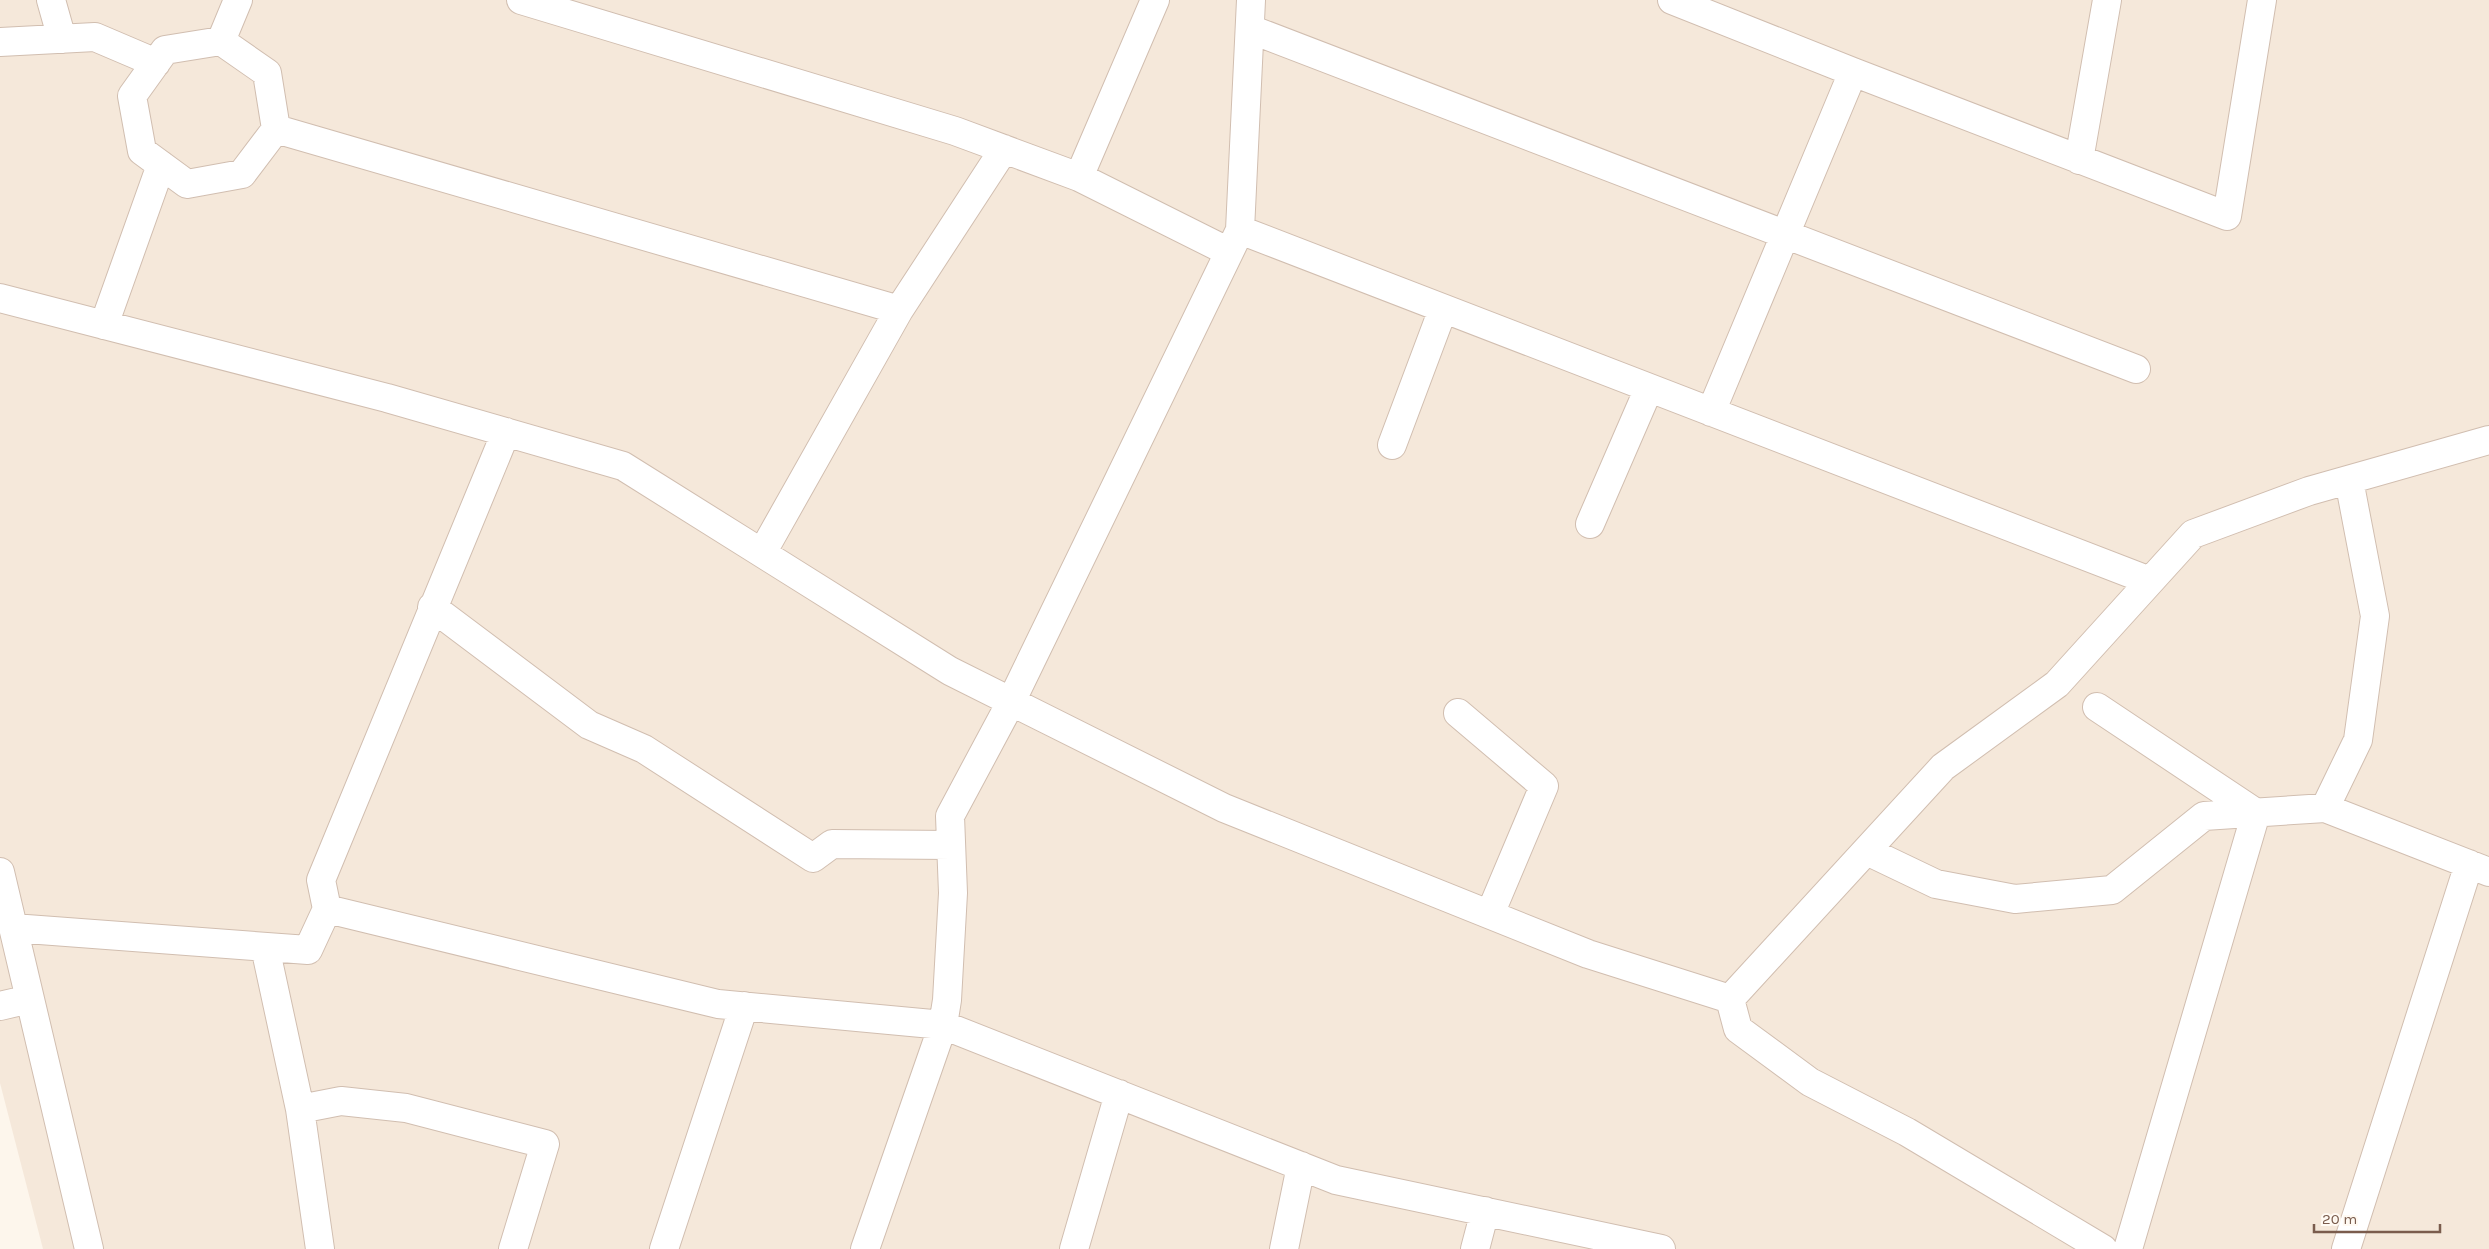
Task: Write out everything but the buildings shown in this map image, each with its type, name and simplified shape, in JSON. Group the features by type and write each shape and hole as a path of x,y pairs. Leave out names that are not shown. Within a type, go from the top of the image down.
{"street":[{"path":"51,0 62,39"},
{"path":"221,41 238,0"},
{"path":"522,0 955,131 1079,177 1235,241 1443,309 2150,581"},
{"path":"1079,177 1155,0"},
{"path":"865,1249 943,1025 947,1000 953,893 950,816 1011,702 1235,241 1251,0"},
{"path":"1672,0 2227,216 2262,0"},
{"path":"2079,160 2107,0"},
{"path":"1250,30 2136,369"},
{"path":"0,42 96,37 156,63"},
{"path":"221,41 267,73 276,129 242,174 187,184 142,151 132,96 156,63 166,50 221,41"},
{"path":"1711,412 1853,72"},
{"path":"276,129 899,310"},
{"path":"762,553 899,310 1004,149"},
{"path":"104,325 161,165"},
{"path":"0,298 387,398 623,466 950,671 1224,808 1588,954 1730,999"},
{"path":"1392,445 1443,309"},
{"path":"1590,524 1649,388"},
{"path":"13,928 308,950 327,909 321,880 432,607 506,432"},
{"path":"1730,999 1944,767 2057,684 2193,534 2309,491 2489,440"},
{"path":"2325,808 2358,740 2375,616 2349,480"},
{"path":"432,607 588,726 644,748 813,858 832,844 951,845"},
{"path":"2098,706 2256,813"},
{"path":"1458,713 1544,786 1490,914"},
{"path":"1867,851 1936,884 2015,899 2112,890 2204,816 2325,808 2479,868 2346,1249"},
{"path":"2128,1249 2256,813"},
{"path":"0,872 89,1249"},
{"path":"327,909 718,1004 943,1025 1336,1180 1651,1248"},
{"path":"265,947 300,1109 320,1249"},
{"path":"0,1006 30,999"},
{"path":"1730,999 1738,1029 1810,1082 1907,1132 2104,1249"},
{"path":"664,1249 744,1006"},
{"path":"1074,1249 1119,1094"},
{"path":"300,1109 341,1101 406,1108 545,1144 514,1249"},
{"path":"1284,1249 1301,1166"},
{"path":"1474,1249 1485,1211"}],"shaded area":[{"path":"0,0 2489,0 2489,1249 43,1249 0,1083"}]}
